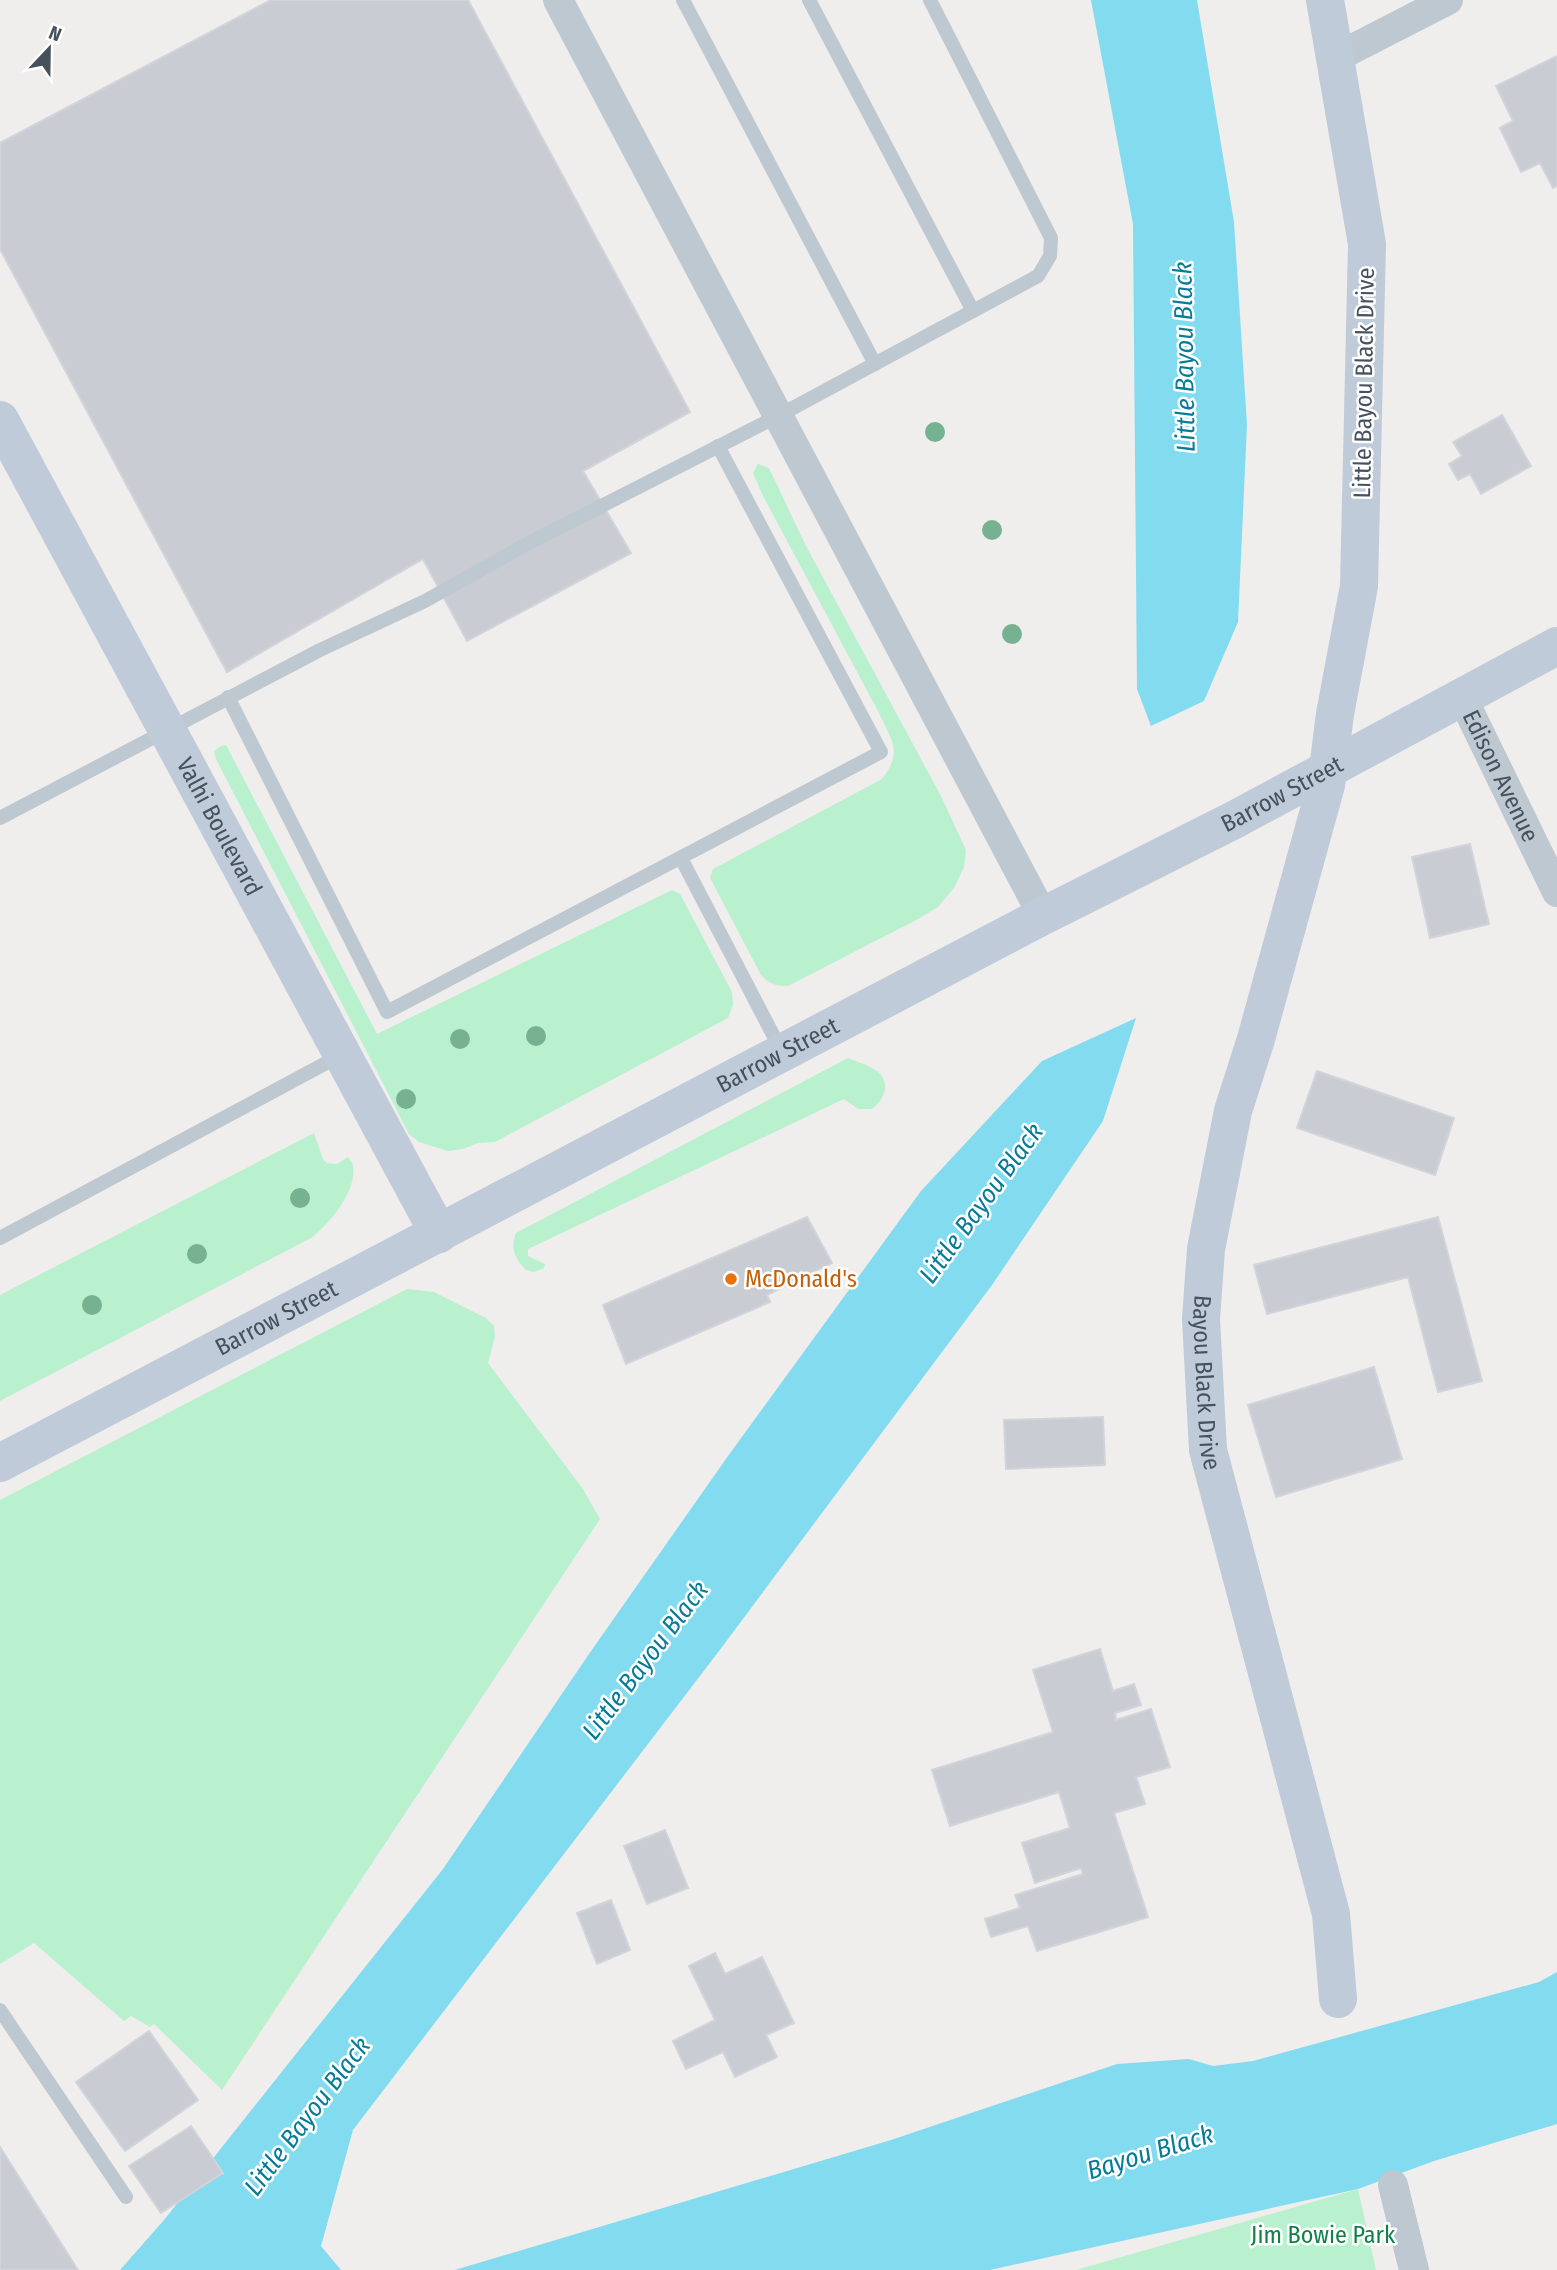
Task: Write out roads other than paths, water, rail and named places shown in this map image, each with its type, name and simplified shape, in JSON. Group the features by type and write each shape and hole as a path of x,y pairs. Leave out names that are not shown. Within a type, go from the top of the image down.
{"main road":[{"name":"Little Bayou Black Drive","path":"1325,0 1367,244 1359,586 1335,714 1329,767"},
{"name":"Valhi Boulevard","path":"0,420 439,1234"},
{"name":"Barrow Street","path":"0,1463 1043,916 1234,820 1557,646"},
{"name":"Bayou Black Drive","path":"1329,767 1267,999 1233,1111 1206,1249 1201,1319 1208,1450 1331,1914 1338,1999"}],"street":[{"path":"558,0 1043,916"},
{"path":"1335,58 1448,0"},
{"name":"Edison Avenue","path":"1462,696 1557,891"},
{"path":"1393,2185 1414,2270"}],"lane":[{"path":"683,0 875,364"},
{"path":"809,0 973,311"},
{"path":"0,818 320,650 425,601 525,545 778,416 1038,276 1049,256 1051,238 930,0"},
{"path":"228,697 387,1012 881,752 718,446"},
{"path":"681,858 782,1053"},
{"path":"0,1238 343,1054"},
{"path":"0,2010 126,2197"}],"water":[{"name":"Little Bayou Black","path":"1091,0 1197,0 1234,222 1247,425 1238,622 1204,701 1151,726 1137,689 1133,224"},
{"name":"Little Bayou Black","path":"1136,1018 1103,1121 992,1285 719,1651 353,2130 321,2246 341,2270 120,2270 164,2220 443,1869 728,1456 921,1191 1042,1061"},
{"name":"Bayou Black","path":"1557,1972 1557,2124 1434,2161 1358,2189 990,2270 455,2270 891,2140 1117,2064 1189,2059 1213,2066 1253,2061 1539,1982"}],"place":[{"name":"McDonald's","path":"731,1279"}],"park label":[{"name":"Jim Bowie Park","path":"1323,2235"}]}
